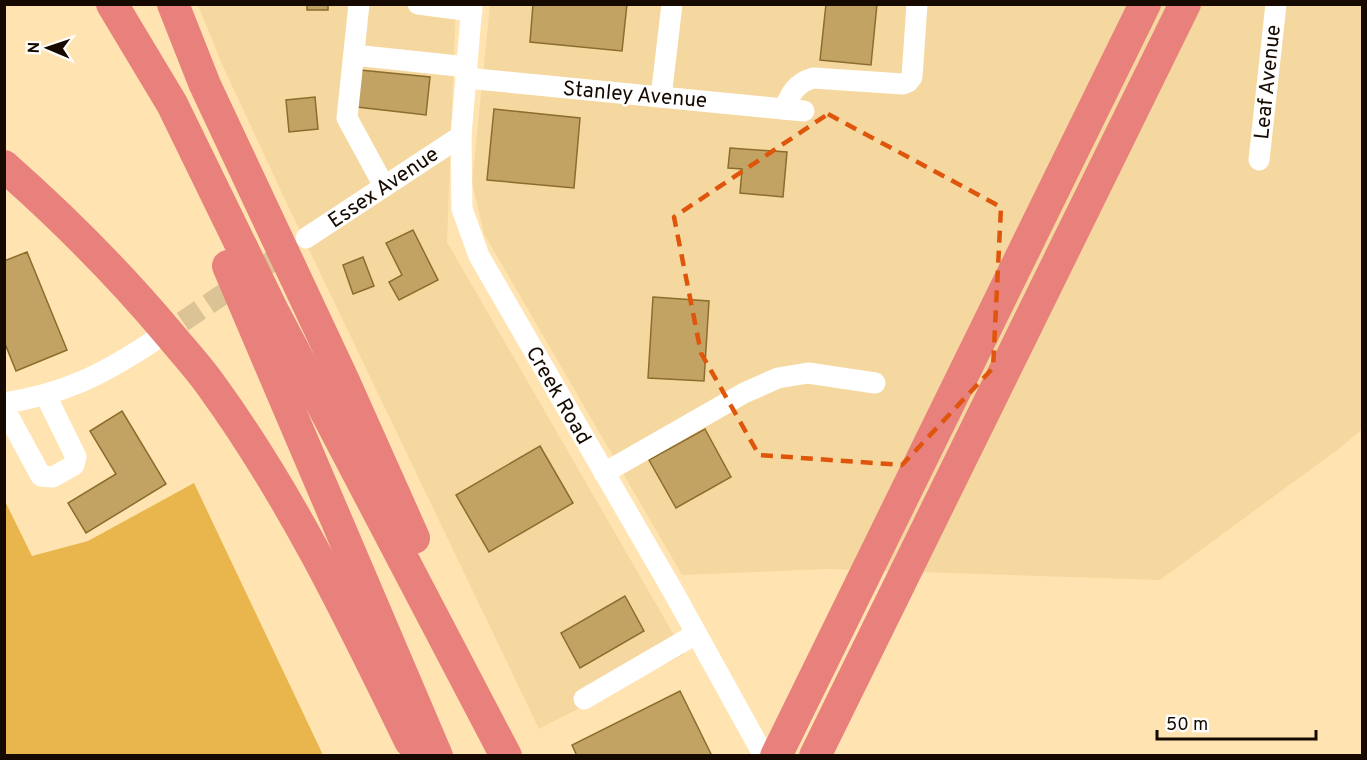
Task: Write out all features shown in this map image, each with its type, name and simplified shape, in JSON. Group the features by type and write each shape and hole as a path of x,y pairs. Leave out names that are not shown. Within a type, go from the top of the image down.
{"highway":[{"path":"93,4 163,124 228,243"},
{"path":"112,4 172,105 228,243 264,319 506,756"},
{"path":"173,4 205,85 352,400 511,756"},
{"path":"776,756 1145,4"},
{"path":"815,756 1185,4"},
{"path":"4,166 86,242 142,302 222,401 256,453 321,563 417,756"},
{"path":"264,319 437,756"}],"street":[{"path":"359,4 347,118 384,186"},
{"path":"418,4 472,8"},
{"path":"661,97 672,4"},
{"name":"Stanley Avenue","path":"354,55 466,73 661,97 794,110 792,92 801,82 813,78 903,84 908,82 912,77 917,4"},
{"name":"Leaf Avenue","path":"1259,160 1276,4"},
{"name":"Creek Road","path":"472,8 460,136 462,209 479,256 764,756"},
{"name":"Essex Avenue","path":"306,238 460,136"},
{"path":"4,403 46,396 99,375 152,342"},
{"path":"604,473 735,398 778,378 808,373 875,383"},
{"path":"4,408 41,476 53,477 74,465 76,457 46,396"},
{"path":"584,699 696,634"}],"highlighted area":[{"path":"828,114 1001,207 993,368 902,465 759,455 701,353 674,217"}],"shaded area":[{"path":"198,5 456,5 447,242 685,654 539,729 288,206 221,62"},
{"path":"490,5 1362,5 1362,429 1340,448 1160,580 828,569 682,575 484,234 472,182"},
{"path":"194,483 323,755 5,755 5,501 32,556 88,541"}],"building":[{"path":"307,4 328,4 328,10 307,10"},
{"path":"533,4 627,4 622,51 530,42"},
{"path":"826,4 877,4 871,65 820,60"},
{"path":"360,70 430,77 426,115 357,107"},
{"path":"315,97 318,129 289,132 286,100"},
{"path":"494,109 580,118 574,188 487,180"},
{"path":"730,148 787,152 783,197 740,193 742,169 728,168"},
{"path":"413,230 438,280 399,300 389,282 402,275 386,243"},
{"path":"27,252 67,350 16,371 4,341 4,261"},
{"path":"363,257 374,286 353,294 343,265"},
{"path":"653,297 709,301 704,381 648,378"},
{"path":"122,411 166,484 86,533 68,503 116,474 90,431"},
{"path":"705,429 731,477 676,508 649,460"},
{"path":"540,446 573,503 489,552 456,495"},
{"path":"625,596 644,631 580,668 561,633"},
{"path":"680,691 712,756 577,756 572,745"}],"tunnel":[{"path":"157,339 293,247"}]}
